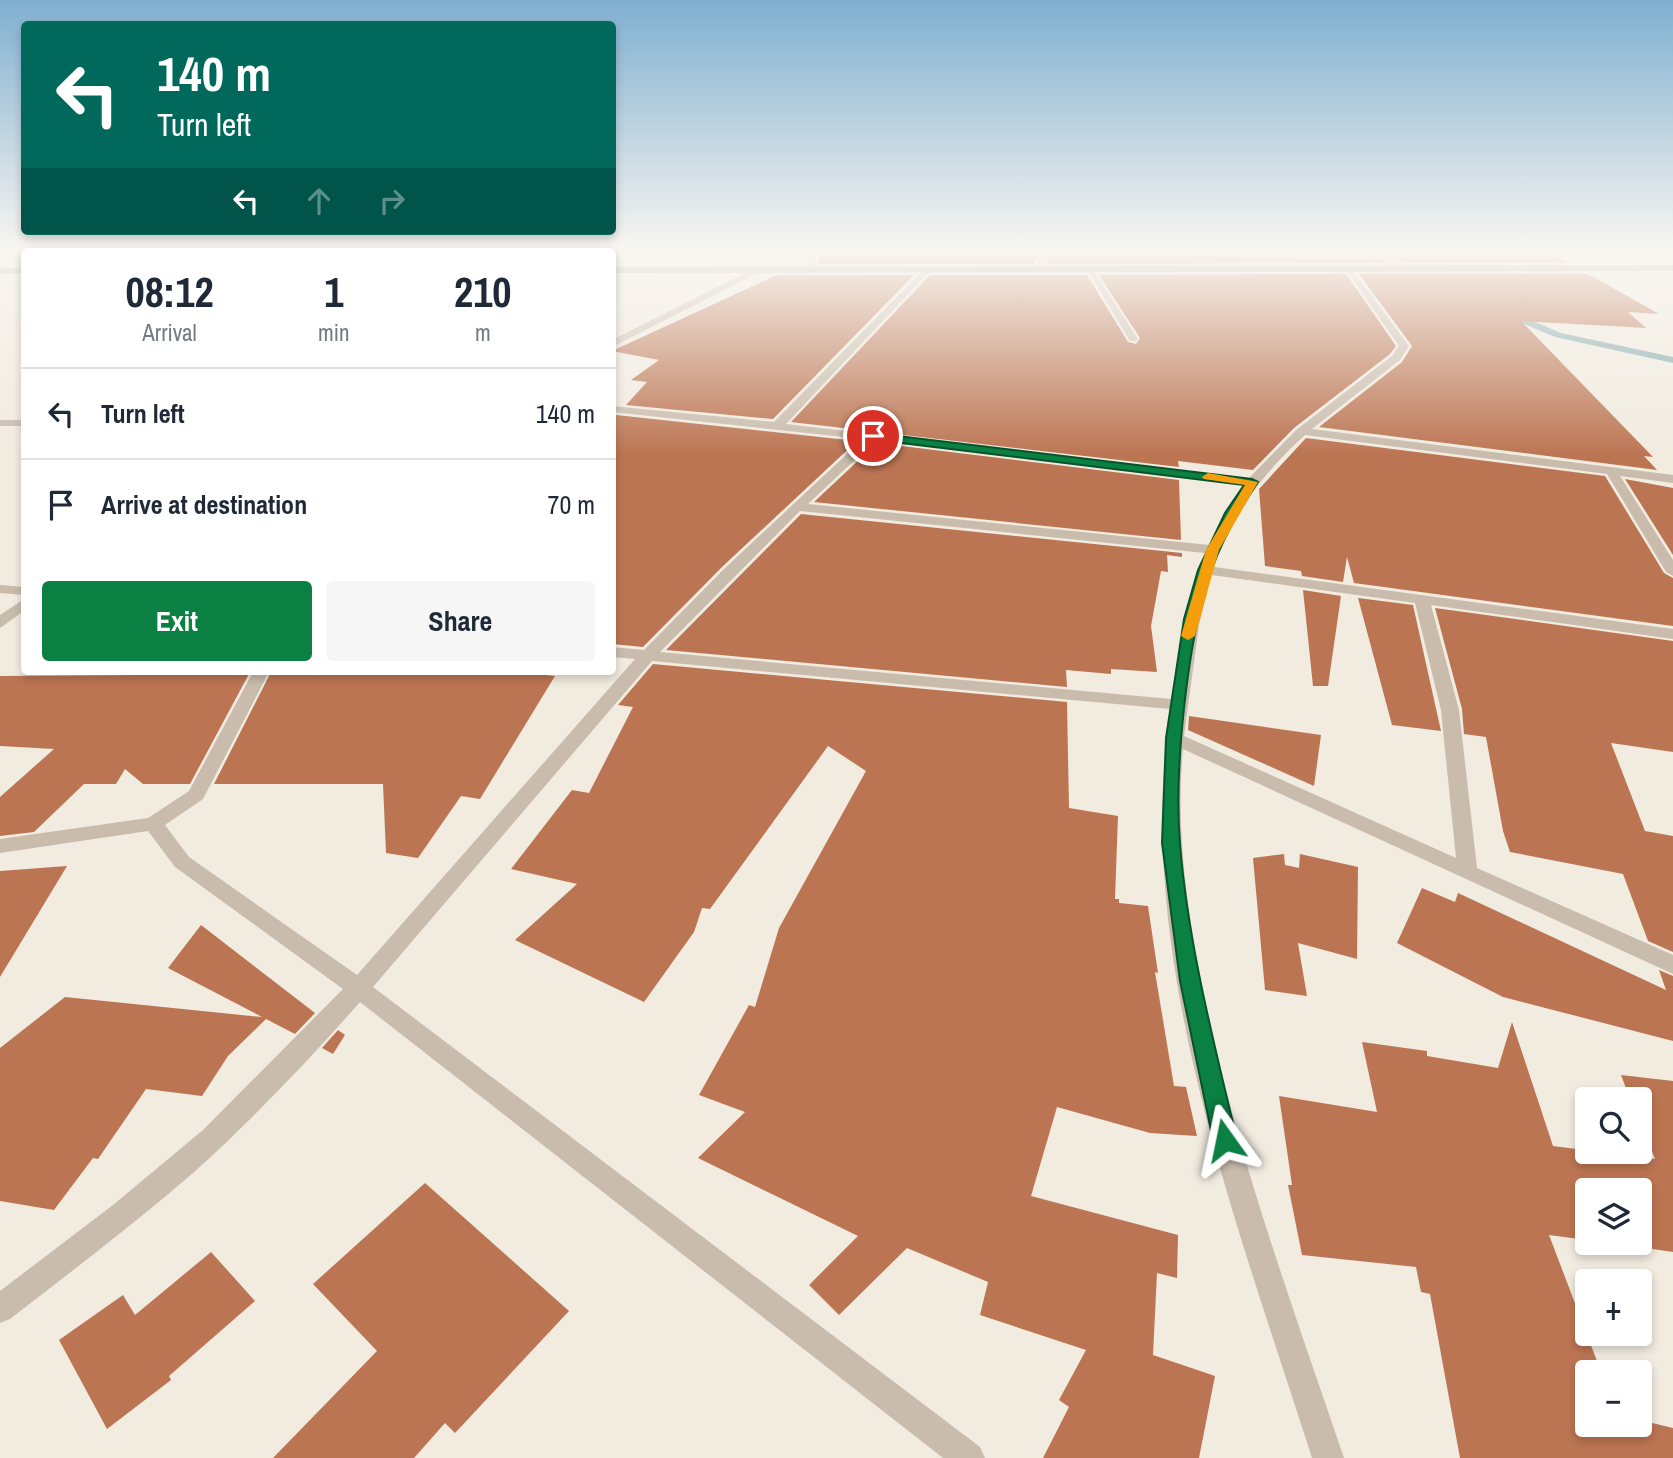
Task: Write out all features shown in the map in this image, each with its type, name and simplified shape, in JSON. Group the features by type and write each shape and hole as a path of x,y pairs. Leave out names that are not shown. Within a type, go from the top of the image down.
{"street":[{"path":"616,342 661,319"},
{"path":"778,425 879,319"},
{"path":"1120,319 1133,340"},
{"path":"1328,1458 1225,1140 1190,981 1171,843 1174,738 1191,619 1212,550 1252,482 1303,431 1396,358 1404,346 1385,319"},
{"path":"616,409 778,425 1252,482"},
{"path":"0,423 21,423"},
{"path":"1303,431 1673,479"},
{"path":"0,1309 238,1114 360,989 465,862 647,656 731,567 873,436"},
{"path":"1611,471 1673,572"},
{"path":"798,507 1212,550"},
{"path":"1205,570 1673,634"},
{"path":"0,589 21,591"},
{"path":"1422,600 1450,710 1467,869"},
{"path":"0,623 21,606"},
{"path":"616,652 1179,705"},
{"path":"0,846 153,824 196,794 259,675"},
{"path":"1174,738 1673,965"},
{"path":"153,824 182,862 360,989 969,1458"}],"building":[{"path":"681,319 871,319 773,419 626,405 647,382 631,380 659,360 616,352 616,349"},
{"path":"888,319 1114,319 1128,342 1136,344 1140,338 1128,319 1377,319 1396,346 1390,354 1294,428 1253,470 1178,461 1179,467 791,422"},
{"path":"1392,319 1636,319 1646,328 1521,321 1653,457 1644,456 1657,470 1319,427 1402,362 1412,346"},
{"path":"616,415 857,441 722,567 643,647 616,644"},
{"path":"1306,438 1605,476 1664,573 1673,578 1673,626 1354,583 1347,557 1343,582 1302,576 1301,571 1265,566 1259,489"},
{"path":"877,443 1179,480 1181,540 814,502"},
{"path":"1625,479 1673,488 1673,555"},
{"path":"801,514 1182,553 1182,557 1167,555 1168,572 1161,571 1151,626 1157,672 1111,669 1111,674 1066,670 1067,687 666,650"},
{"path":"1303,590 1341,596 1328,686 1313,686"},
{"path":"1358,598 1413,605 1441,731 1392,725"},
{"path":"1435,608 1673,641 1673,752 1611,743 1645,831 1673,836 1673,952 1648,941 1623,874 1510,852 1503,831 1486,737 1464,734 1462,709"},
{"path":"653,664 1067,702 1069,808 1118,816 1115,899 1119,899 1119,903 1148,906 1158,973 1155,972 1174,1086 1186,1087 1197,1136 1150,1133 1057,1107 1031,1196 1178,1235 1177,1278 1157,1273 1153,1355 1215,1376 1199,1458 1043,1458 1069,1407 1059,1400 1086,1350 980,1315 988,1282 907,1248 839,1315 809,1285 858,1236 698,1158 745,1112 699,1095 749,1005 755,1007 779,928 866,771 828,746 710,909 702,908 694,932 644,1002 515,940 577,884 511,869 572,790 589,793 633,707 618,705"},
{"path":"248,675 190,784 143,784 125,769 116,784 84,784 34,832 0,836 0,797 54,749 0,746 0,676"},
{"path":"269,675 555,676 480,799 461,796 418,858 386,853 383,784 214,784"},
{"path":"1189,716 1321,735 1314,786 1188,730"},
{"path":"1284,854 1285,865 1299,868 1300,854 1358,867 1357,959 1298,943 1307,996 1265,990 1253,858"},
{"path":"67,866 0,977 0,871"},
{"path":"1422,888 1455,902 1458,893 1666,990 1659,970 1673,976 1673,1041 1503,997 1397,943"},
{"path":"201,925 315,1013 295,1034 266,1019 228,1056 202,1096 146,1089 98,1159 93,1158 54,1210 0,1201 0,1048 65,997 262,1017 168,968"},
{"path":"1512,1022 1553,1146 1575,1149 1575,1164 1652,1164 1652,1159 1655,1159 1652,1152 1652,1087 1626,1087 1621,1075 1673,1081 1673,1252 1652,1249 1652,1178 1575,1178 1575,1238 1549,1235 1575,1303 1575,1346 1591,1346 1597,1360 1575,1360 1575,1437 1652,1437 1652,1423 1673,1428 1673,1458 1460,1458 1430,1294 1421,1292 1416,1267 1302,1255 1288,1185 1292,1185 1279,1096 1377,1112 1362,1042 1427,1051 1427,1056 1498,1068"},
{"path":"338,1030 345,1035 333,1054 322,1048"},
{"path":"425,1183 569,1311 455,1433 445,1423 414,1458 273,1458 377,1351 313,1284"},
{"path":"211,1252 255,1301 169,1376 171,1380 107,1429 59,1340 123,1295 135,1315"}],"waterway":[{"path":"1520,319 1558,335 1673,360"}],"slow traffic":[{"path":"1188,636 1212,550 1231,513 1252,482 1208,477"}],"route":[{"path":"873,436 1252,482 1231,513 1205,570 1191,619 1174,738 1171,843 1190,981 1225,1140"}]}
